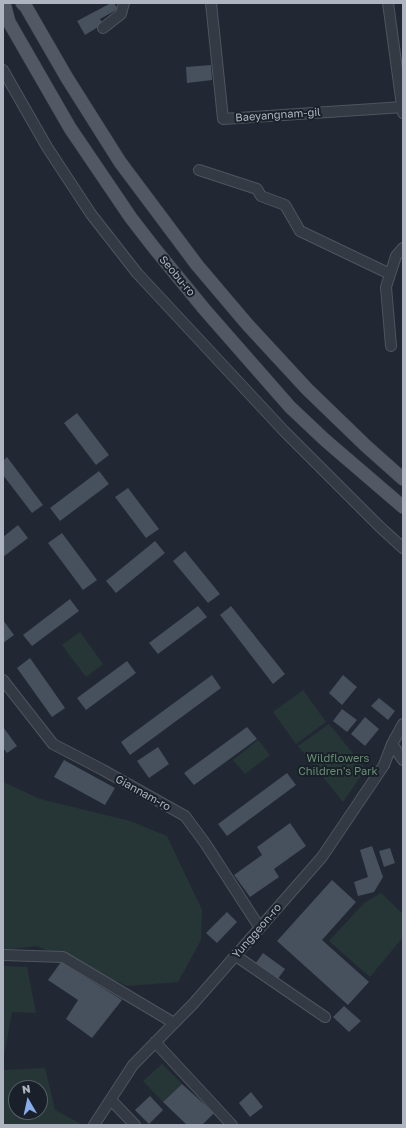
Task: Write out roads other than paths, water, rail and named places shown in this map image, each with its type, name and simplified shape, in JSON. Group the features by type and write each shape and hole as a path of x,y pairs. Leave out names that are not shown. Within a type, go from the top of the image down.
{"main road":[{"name":"Seobu-ro","path":"4,3 6,20 70,128 131,218 168,266 290,407 325,440 403,507"},
{"name":"Seobu-ro","path":"25,4 66,78 120,162 197,265 247,324 307,389 366,446 403,479"}],"street":[{"path":"103,28 121,14 124,3"},
{"name":"Baeyangnam-gil","path":"211,3 223,119 402,107"},
{"path":"388,3 403,113"},
{"path":"3,70 47,147 91,214 137,273 284,431 403,548"},
{"path":"199,170 257,189 261,196 285,205 300,232 390,274"},
{"path":"391,346 386,287 396,256 403,248"},
{"name":"Giannam-ro","path":"3,680 53,744 185,816 205,843 260,928"},
{"name":"Yunggeon-ro","path":"94,1125 133,1066 236,956 326,852 384,764 392,744 403,724"},
{"path":"392,744 403,760"},
{"path":"3,954 63,957 174,1023"},
{"path":"236,956 325,1017"},
{"path":"155,1042 232,1125"},
{"path":"110,1100 135,1125"}],"park label":[{"name":"Wildflowers Children's Park","path":"338,765"}]}
